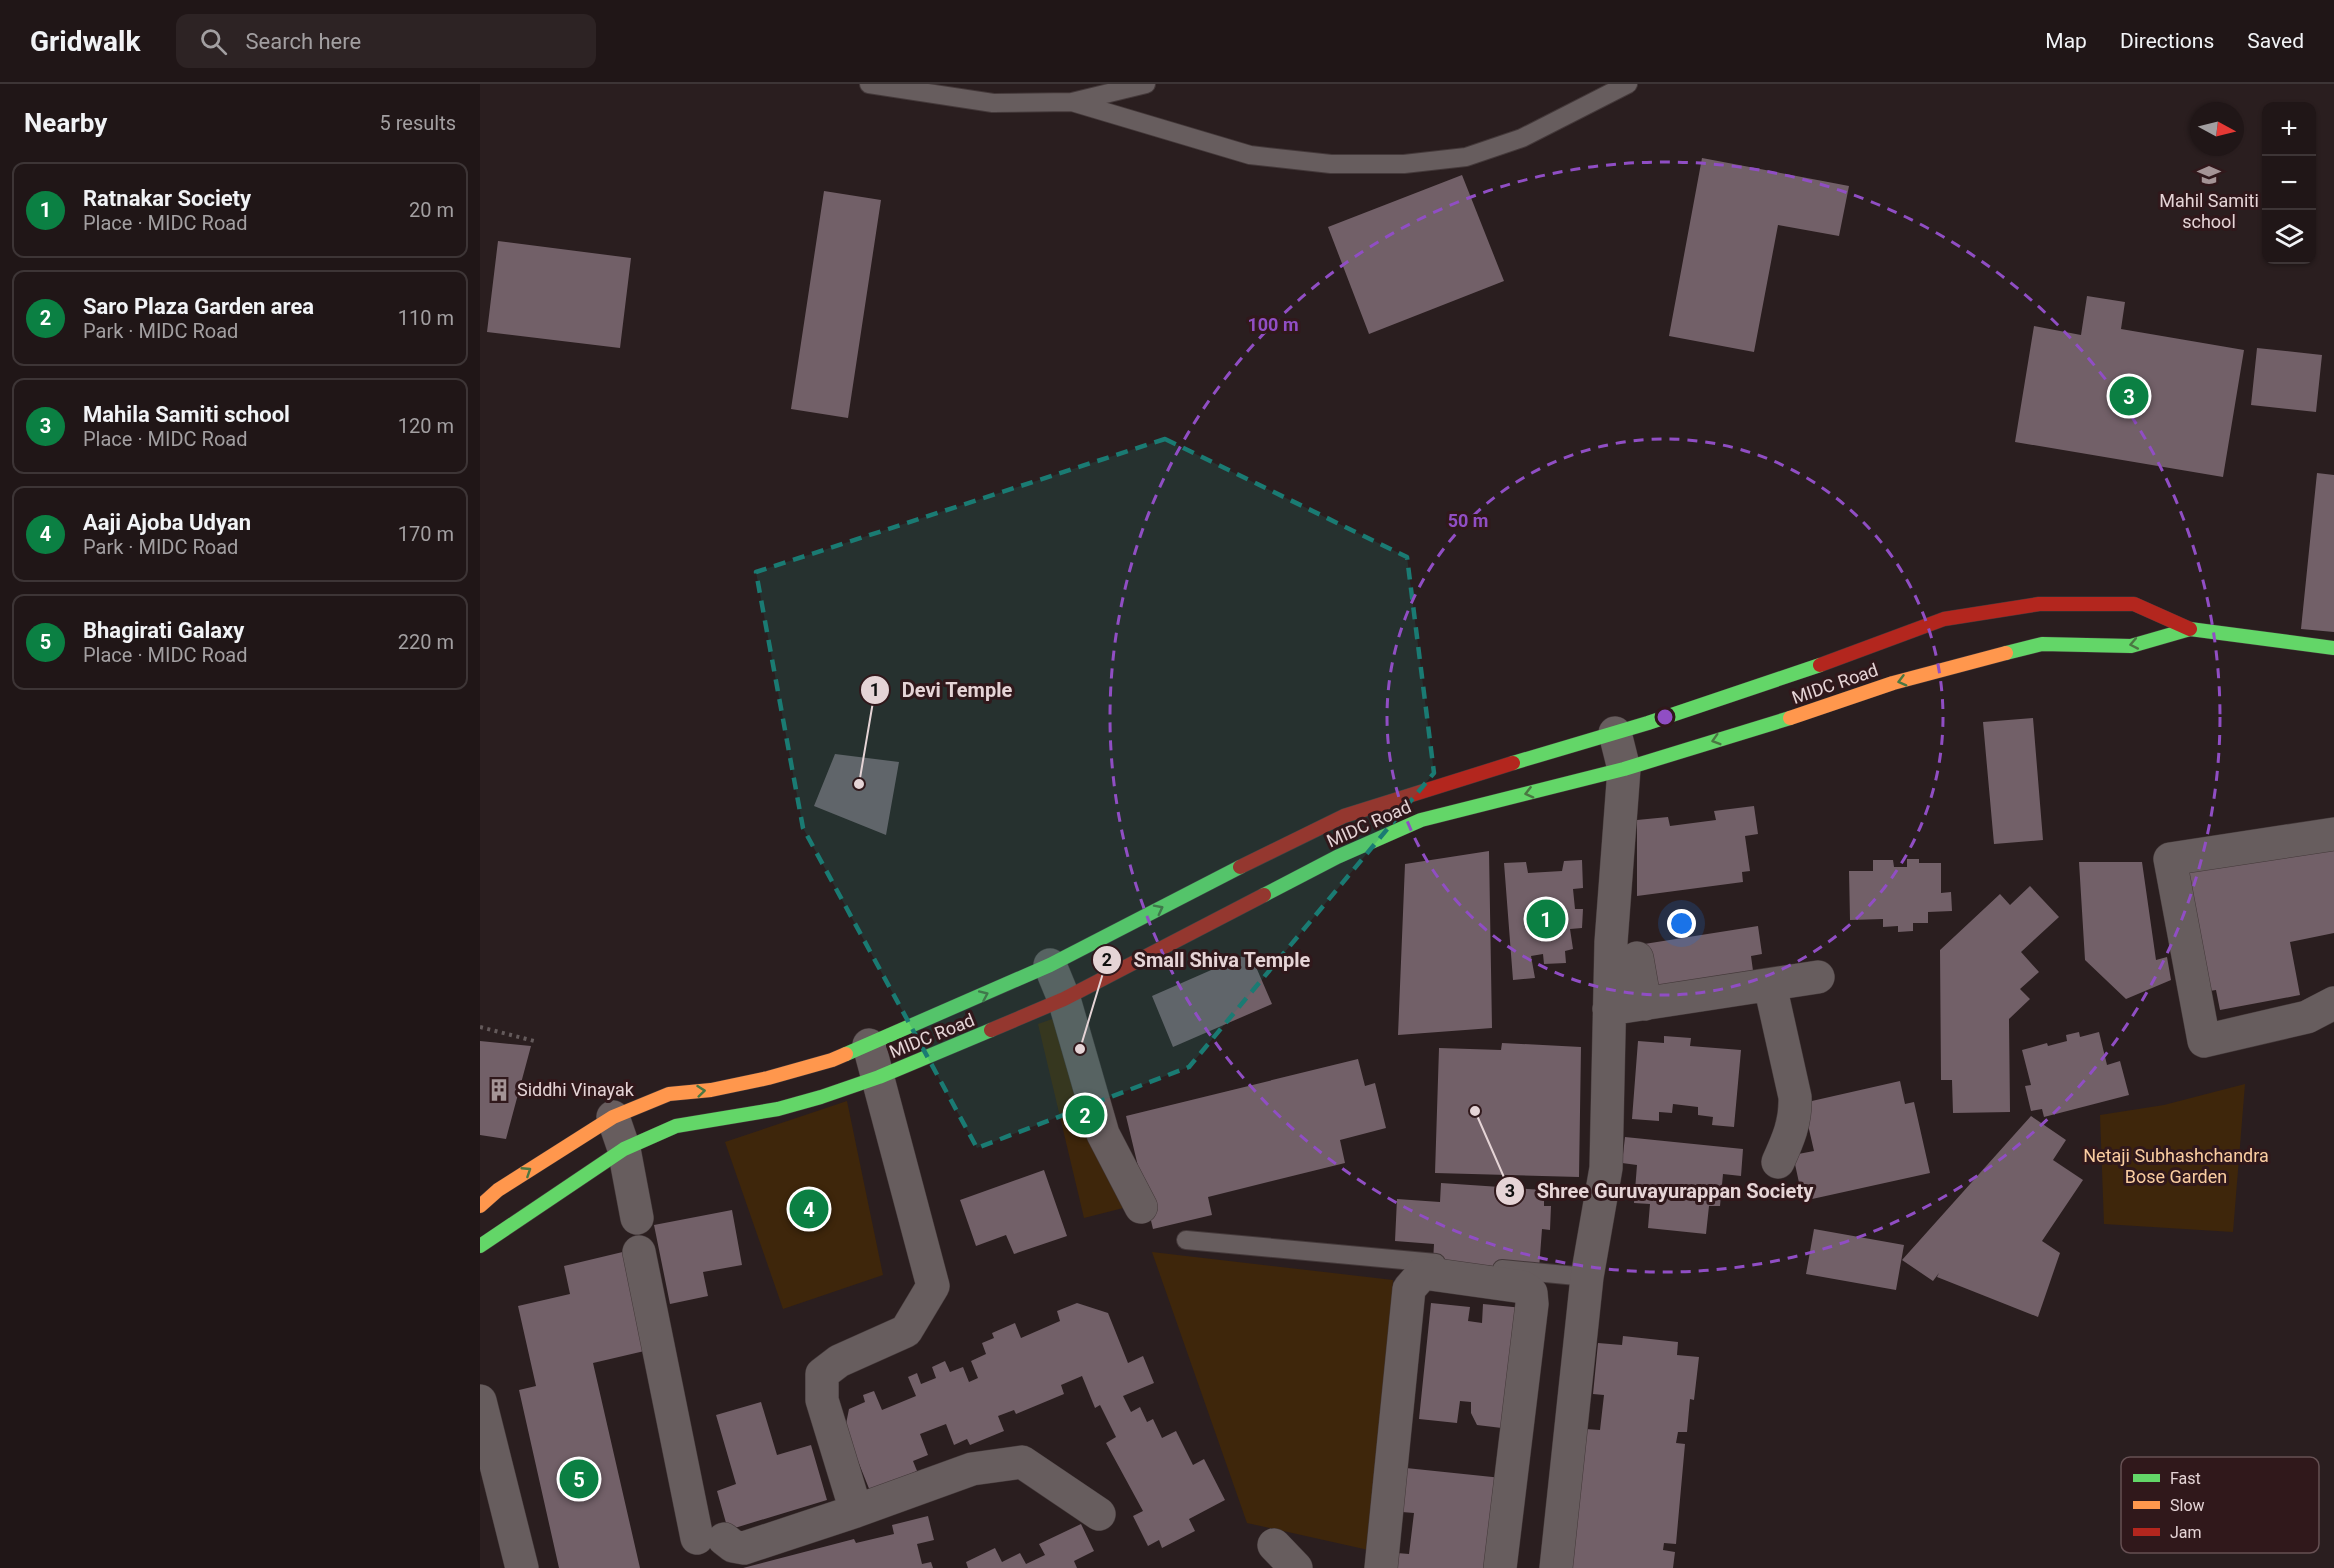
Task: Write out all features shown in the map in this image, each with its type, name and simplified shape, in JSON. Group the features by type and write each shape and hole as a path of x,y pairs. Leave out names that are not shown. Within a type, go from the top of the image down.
{"street":[{"path":"480,1206 498,1190 613,1117 669,1094 711,1090 768,1078 832,1060 1050,965 1266,854 1350,832 1497,784 1615,733 1783,682 1925,632 1944,620 2040,609 2134,604 2190,629"},
{"name":"MIDC Road","path":"480,1246 624,1149 676,1126 778,1109 879,1077 1064,999 1350,832 1421,820 1497,784 1624,769 1789,713 1893,683 1930,667 2041,639 2131,646 2190,629 2334,648"},
{"path":"1556,1568 1587,1276 1606,1168 1611,942 1624,769 1615,733"},
{"path":"2334,834 2169,859 2204,1041 2307,1017 2334,1004"},
{"path":"1637,958 1645,1004"},
{"path":"1050,965 1064,999 1103,1134 1141,1206"},
{"path":"1609,1009 1818,977"},
{"path":"1770,985 1795,1098 1796,1113 1791,1133 1778,1162"},
{"path":"856,1511 822,1400 822,1374 839,1361 906,1331 933,1286 869,1045"},
{"path":"613,1117 624,1149 637,1218"},
{"path":"639,1252 710,1538 744,1548 972,1469 1022,1462 1099,1514"},
{"path":"1382,1568 1408,1289 1424,1274 1523,1287 1531,1293 1532,1305 1500,1568"},
{"path":"480,1401 522,1568"}],"lane":[{"path":"869,84 993,103 1072,102 1146,84"},
{"path":"1072,102 1250,155 1331,164 1404,164 1466,157 1522,138 1628,84"},
{"path":"1186,1240 1587,1276"}],"path":[{"path":"480,1027 538,1042"}],"highlighted area":[{"path":"1165,439 1407,557 1434,773 1189,1067 977,1148 803,828 756,572"}],"green space":[{"path":"1081,1009 1135,1205 1084,1218 1038,1024"},
{"name":"Netaji Subhashchandra Bose Garden","path":"2245,1084 2233,1232 2104,1224 2100,1115 2164,1105"},
{"path":"847,1101 883,1275 783,1309 725,1142"},
{"path":"1152,1252 1393,1280 1373,1551 1247,1523"}],"building":[{"path":"1702,158 1849,186 1839,236 1778,225 1754,352 1669,336"},
{"path":"1462,175 1504,281 1369,334 1328,227"},
{"path":"824,191 881,200 848,418 791,409"},
{"path":"498,241 631,258 620,348 487,332"},
{"path":"2087,296 2125,302 2121,329 2244,350 2223,477 2015,442 2034,326 2081,335"},
{"path":"2257,348 2322,355 2316,412 2251,405"},
{"path":"2317,473 2334,475 2334,632 2301,629"},
{"path":"2033,718 2043,840 1994,844 1983,722"},
{"path":"835,754 899,762 886,835 814,806"},
{"path":"1754,806 1758,834 1745,836 1750,871 1742,872 1743,882 1637,896 1637,820 1668,817 1670,826 1716,820 1714,811"},
{"path":"2334,839 2334,933 2290,942 2300,995 2220,1010 2216,990 2209,991 2186,867"},
{"path":"1489,851 1492,1028 1398,1035 1405,864"},
{"path":"1907,859 1919,859 1919,863 1941,863 1941,893 1951,892 1952,911 1928,912 1928,923 1913,923 1913,931 1898,932 1898,926 1883,927 1883,919 1850,920 1849,871 1873,871 1873,860 1893,860 1894,867 1907,867"},
{"path":"1582,860 1583,888 1573,889 1575,909 1583,909 1582,928 1570,929 1573,949 1565,951 1566,963 1544,964 1543,954 1531,956 1535,978 1513,980 1504,863 1526,862 1528,873 1562,871 1564,861"},
{"path":"2079,862 2142,862 2156,960 2167,957 2171,980 2126,999 2085,960"},
{"path":"2030,886 2059,917 2021,952 2039,972 2020,989 2030,999 2009,1019 2010,1112 1953,1113 1952,1080 1941,1080 1940,950 2000,894 2010,905"},
{"path":"1758,926 1762,954 1751,956 1754,978 1646,995 1638,945"},
{"path":"1250,953 1272,1004 1173,1047 1152,996"},
{"path":"2079,1032 2080,1037 2099,1032 2107,1065 2120,1061 2129,1095 2044,1117 2042,1109 2031,1111 2025,1086 2031,1085 2022,1050 2047,1043 2048,1046 2067,1041 2066,1035"},
{"path":"1664,1036 1691,1038 1690,1046 1741,1050 1734,1127 1712,1125 1713,1117 1698,1115 1698,1107 1673,1104 1672,1113 1659,1112 1659,1121 1632,1119 1638,1041 1664,1043"},
{"name":"Siddhi Vinayak","path":"480,1041 531,1046 506,1139 480,1135"},
{"path":"1502,1043 1581,1047 1579,1177 1435,1173 1439,1048 1501,1050"},
{"path":"1358,1059 1365,1086 1375,1083 1386,1128 1340,1140 1345,1163 1208,1197 1212,1215 1153,1229 1126,1116"},
{"path":"1900,1081 1905,1104 1914,1102 1930,1173 1803,1201 1793,1155 1814,1151 1803,1103"},
{"path":"2031,1116 2066,1140 2053,1160 2083,1180 2042,1241 2060,1253 2038,1317 1937,1277 1939,1273 1933,1281 1902,1260"},
{"path":"1625,1137 1743,1149 1741,1176 1723,1174 1720,1206 1709,1206 1706,1234 1648,1228 1650,1204 1634,1203 1637,1165 1622,1163"},
{"path":"1044,1170 1067,1236 1014,1254 1006,1235 976,1246 960,1200"},
{"path":"1441,1183 1544,1190 1544,1206 1551,1206 1550,1230 1542,1229 1539,1269 1433,1262 1434,1244 1395,1241 1397,1199 1440,1202"},
{"path":"732,1210 742,1265 703,1272 708,1296 670,1304 654,1225"},
{"path":"1814,1229 1904,1245 1896,1290 1806,1274"},
{"path":"631,1250 653,1349 593,1363 640,1568 559,1568 519,1390 536,1386 518,1306 570,1294 564,1266"},
{"path":"1077,1303 1108,1313 1128,1363 1143,1356 1154,1383 1123,1396 1131,1412 1140,1407 1147,1422 1153,1419 1162,1438 1176,1431 1193,1465 1204,1459 1225,1500 1189,1519 1195,1531 1162,1548 1159,1540 1148,1546 1133,1516 1143,1511 1106,1443 1116,1437 1100,1405 1095,1408 1082,1376 1061,1385 1064,1394 1016,1414 1014,1410 998,1416 1004,1431 970,1445 967,1439 954,1445 946,1424 920,1434 928,1455 913,1461 917,1471 870,1491 845,1429 849,1409 865,1402 863,1395 874,1391 882,1410 916,1396 908,1377 917,1373 921,1384 936,1378 932,1367 945,1361 950,1372 963,1367 969,1382 978,1378 971,1361 986,1354 982,1343 994,1338 992,1333 1015,1323 1021,1338 1060,1321 1057,1311"},
{"path":"1431,1303 1470,1307 1468,1321 1482,1323 1483,1304 1523,1308 1510,1429 1477,1425 1471,1413 1471,1402 1460,1401 1457,1423 1419,1419"},
{"path":"1623,1336 1678,1342 1677,1355 1699,1357 1694,1400 1690,1399 1687,1432 1678,1432 1676,1443 1685,1444 1676,1544 1664,1543 1663,1550 1675,1552 1673,1568 1571,1568 1585,1429 1600,1430 1604,1395 1593,1394 1598,1343 1622,1345"},
{"path":"761,1402 777,1455 811,1445 827,1500 728,1530 717,1491 736,1484 716,1415"},
{"path":"1406,1468 1502,1478 1493,1568 1396,1568 1397,1553 1409,1554 1414,1513 1402,1512"},
{"path":"928,1516 934,1540 917,1544 922,1564 931,1562 933,1568 743,1568 854,1539 856,1543 894,1534 892,1525"},
{"path":"1081,1524 1094,1551 1074,1561 1077,1568 968,1568 966,1562 995,1548 1002,1562 1020,1553 1026,1564 1045,1555 1039,1544"}],"traffic: fast":[{"path":"2006,653 2042,644 2131,646 2190,629 2334,648"},
{"path":"1513,763 1648,723 1820,665"},
{"path":"1264,895 1337,857 1421,820 1624,769 1790,718"},
{"path":"846,1054 1050,965 1240,867"},
{"path":"480,1246 624,1149 676,1126 778,1109 821,1097 879,1077 991,1030"}],"traffic: slow":[{"path":"1790,718 1893,683 2006,653"},
{"path":"480,1206 498,1190 613,1117 669,1094 711,1090 768,1078 846,1054"}],"traffic: jam":[{"path":"1820,665 1944,619 2039,604 2134,604 2190,629"},
{"path":"1240,867 1344,816 1513,763"},
{"path":"991,1030 1064,999 1264,895"}],"place":[{"name":"Mahil Samiti school","path":"2209,175"},
{"name":"Mahila Samiti school","path":"2129,396"},
{"name":"Devi Temple","path":"859,784"},
{"name":"Ratnakar Society","path":"1546,919"},
{"name":"Small Shiva Temple","path":"1080,1049"},
{"name":"Siddhi Vinayak","path":"499,1090"},
{"name":"Shree Guruvayurappan Society","path":"1475,1111"},
{"name":"Saro Plaza Garden area","path":"1085,1115"},
{"name":"Aaji Ajoba Udyan","path":"809,1209"},
{"name":"Bhagirati Galaxy","path":"579,1479"}]}
